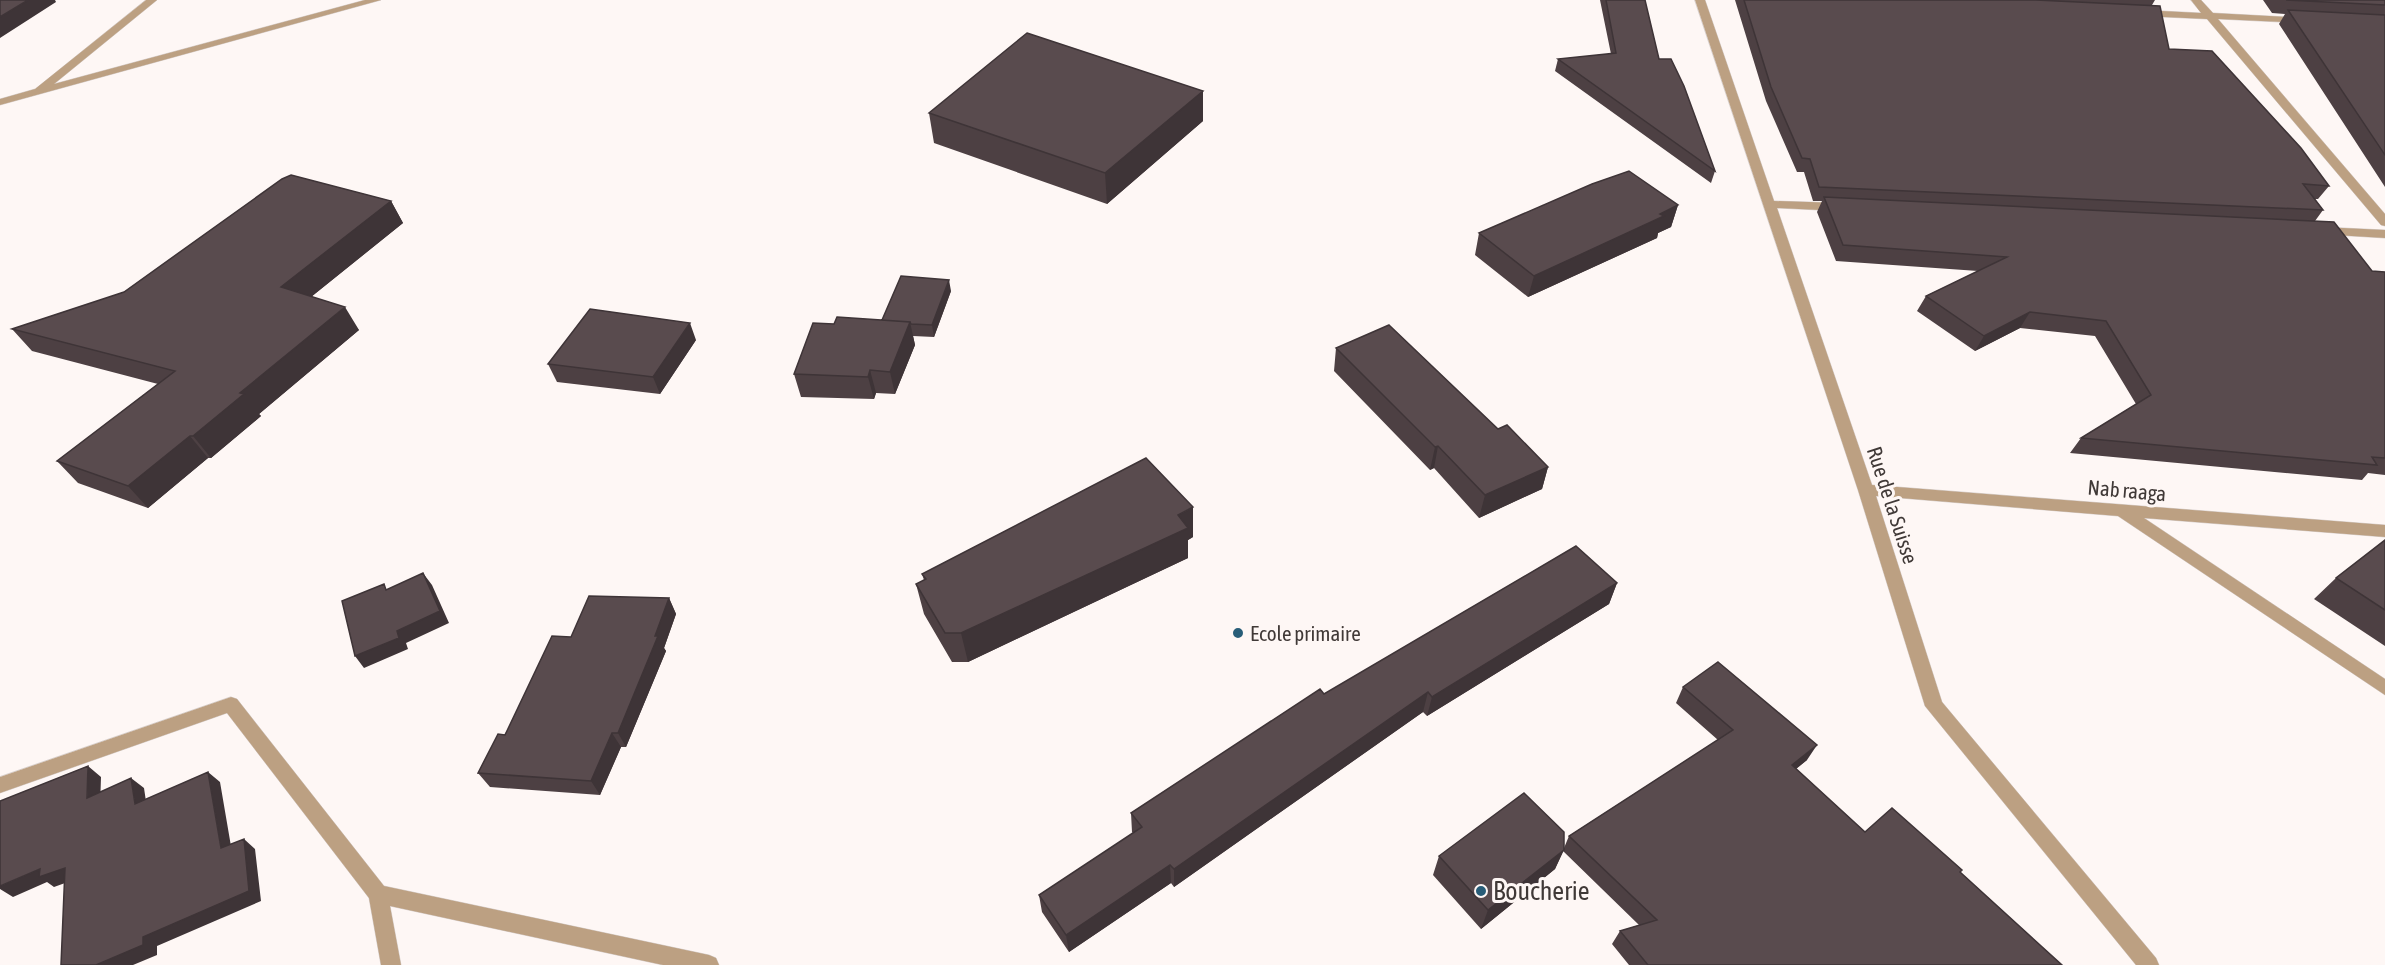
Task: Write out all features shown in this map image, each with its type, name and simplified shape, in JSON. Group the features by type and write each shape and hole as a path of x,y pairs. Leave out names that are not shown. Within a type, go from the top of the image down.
{"street":[{"path":"35,94 152,0"},
{"path":"0,102 376,0"},
{"name":"Rue de la Suisse","path":"1700,0 1866,490 1934,706 2149,965"},
{"path":"2196,0 2385,222"},
{"path":"2128,12 2315,21"},
{"path":"1769,204 1852,208"},
{"path":"2314,231 2385,234"},
{"name":"Nab raaga","path":"1866,490 2385,531"},
{"path":"2123,511 2385,688"},
{"path":"0,785 231,704 378,894 391,965"},
{"path":"378,894 709,965"}],"building":[{"path":"0,0 28,0 0,17"},
{"path":"1606,0 1645,0 1659,59 1671,59 1684,86 1715,171 1558,59 1616,53"},
{"path":"1744,0 2036,0 2160,6 2169,49 2212,51 2301,148 2329,186 2303,184 2323,210 1819,187 1810,159 1802,158 1771,87"},
{"path":"2286,0 2385,0 2385,5"},
{"path":"2288,10 2385,15 2385,155"},
{"path":"1027,33 1203,91 1105,173 929,113"},
{"path":"1629,171 1678,205 1660,214 1664,216 1534,276 1479,233 1592,184"},
{"path":"291,175 391,201 281,287 345,307 240,393 244,394 128,486 57,461 175,371 12,329 124,292 282,179"},
{"path":"1824,197 2334,222 2372,271 2385,272 2385,458 2372,457 2377,465 2081,438 2151,395 2106,321 2030,312 1984,336 1926,296 2007,257 1843,245"},
{"path":"901,276 949,280 932,325 882,320"},
{"path":"590,309 690,323 653,377 548,364"},
{"path":"837,317 910,322 890,372 870,370 868,377 794,374 813,323 834,324"},
{"path":"1389,325 1498,429 1507,425 1548,467 1485,495 1438,446 1435,447 1336,348"},
{"path":"1146,458 1193,507 1178,515 1188,528 961,633 945,633 916,584 926,579 922,574"},
{"path":"2385,540 2385,610 2336,578"},
{"path":"1576,546 1617,583 1432,697 1428,692 1174,869 1170,865 1066,935 1039,895 1142,827 1131,813 1320,689 1324,694"},
{"path":"423,573 440,611 397,631 399,638 355,656 342,601 384,584 386,590"},
{"path":"589,596 669,598 655,636 658,636 618,733 612,733 591,781 478,773 498,734 505,735 552,636 571,637"},
{"path":"1718,662 1817,745 1792,765 1865,832 1892,808 1962,870 1960,872 2062,965 1648,965 1620,931 1657,920 1569,836 1733,730 1683,687"},
{"path":"88,766 87,798 131,778 135,804 208,772 221,848 244,839 249,891 143,937 143,945 96,965 61,965 65,868 39,877 40,869 0,886 0,801"},
{"path":"1524,793 1564,832 1564,850 1488,910 1439,856"}],"place":[{"name":"Ecole primaire","path":"1238,633"},
{"name":"Boucherie","path":"1481,891"}]}
